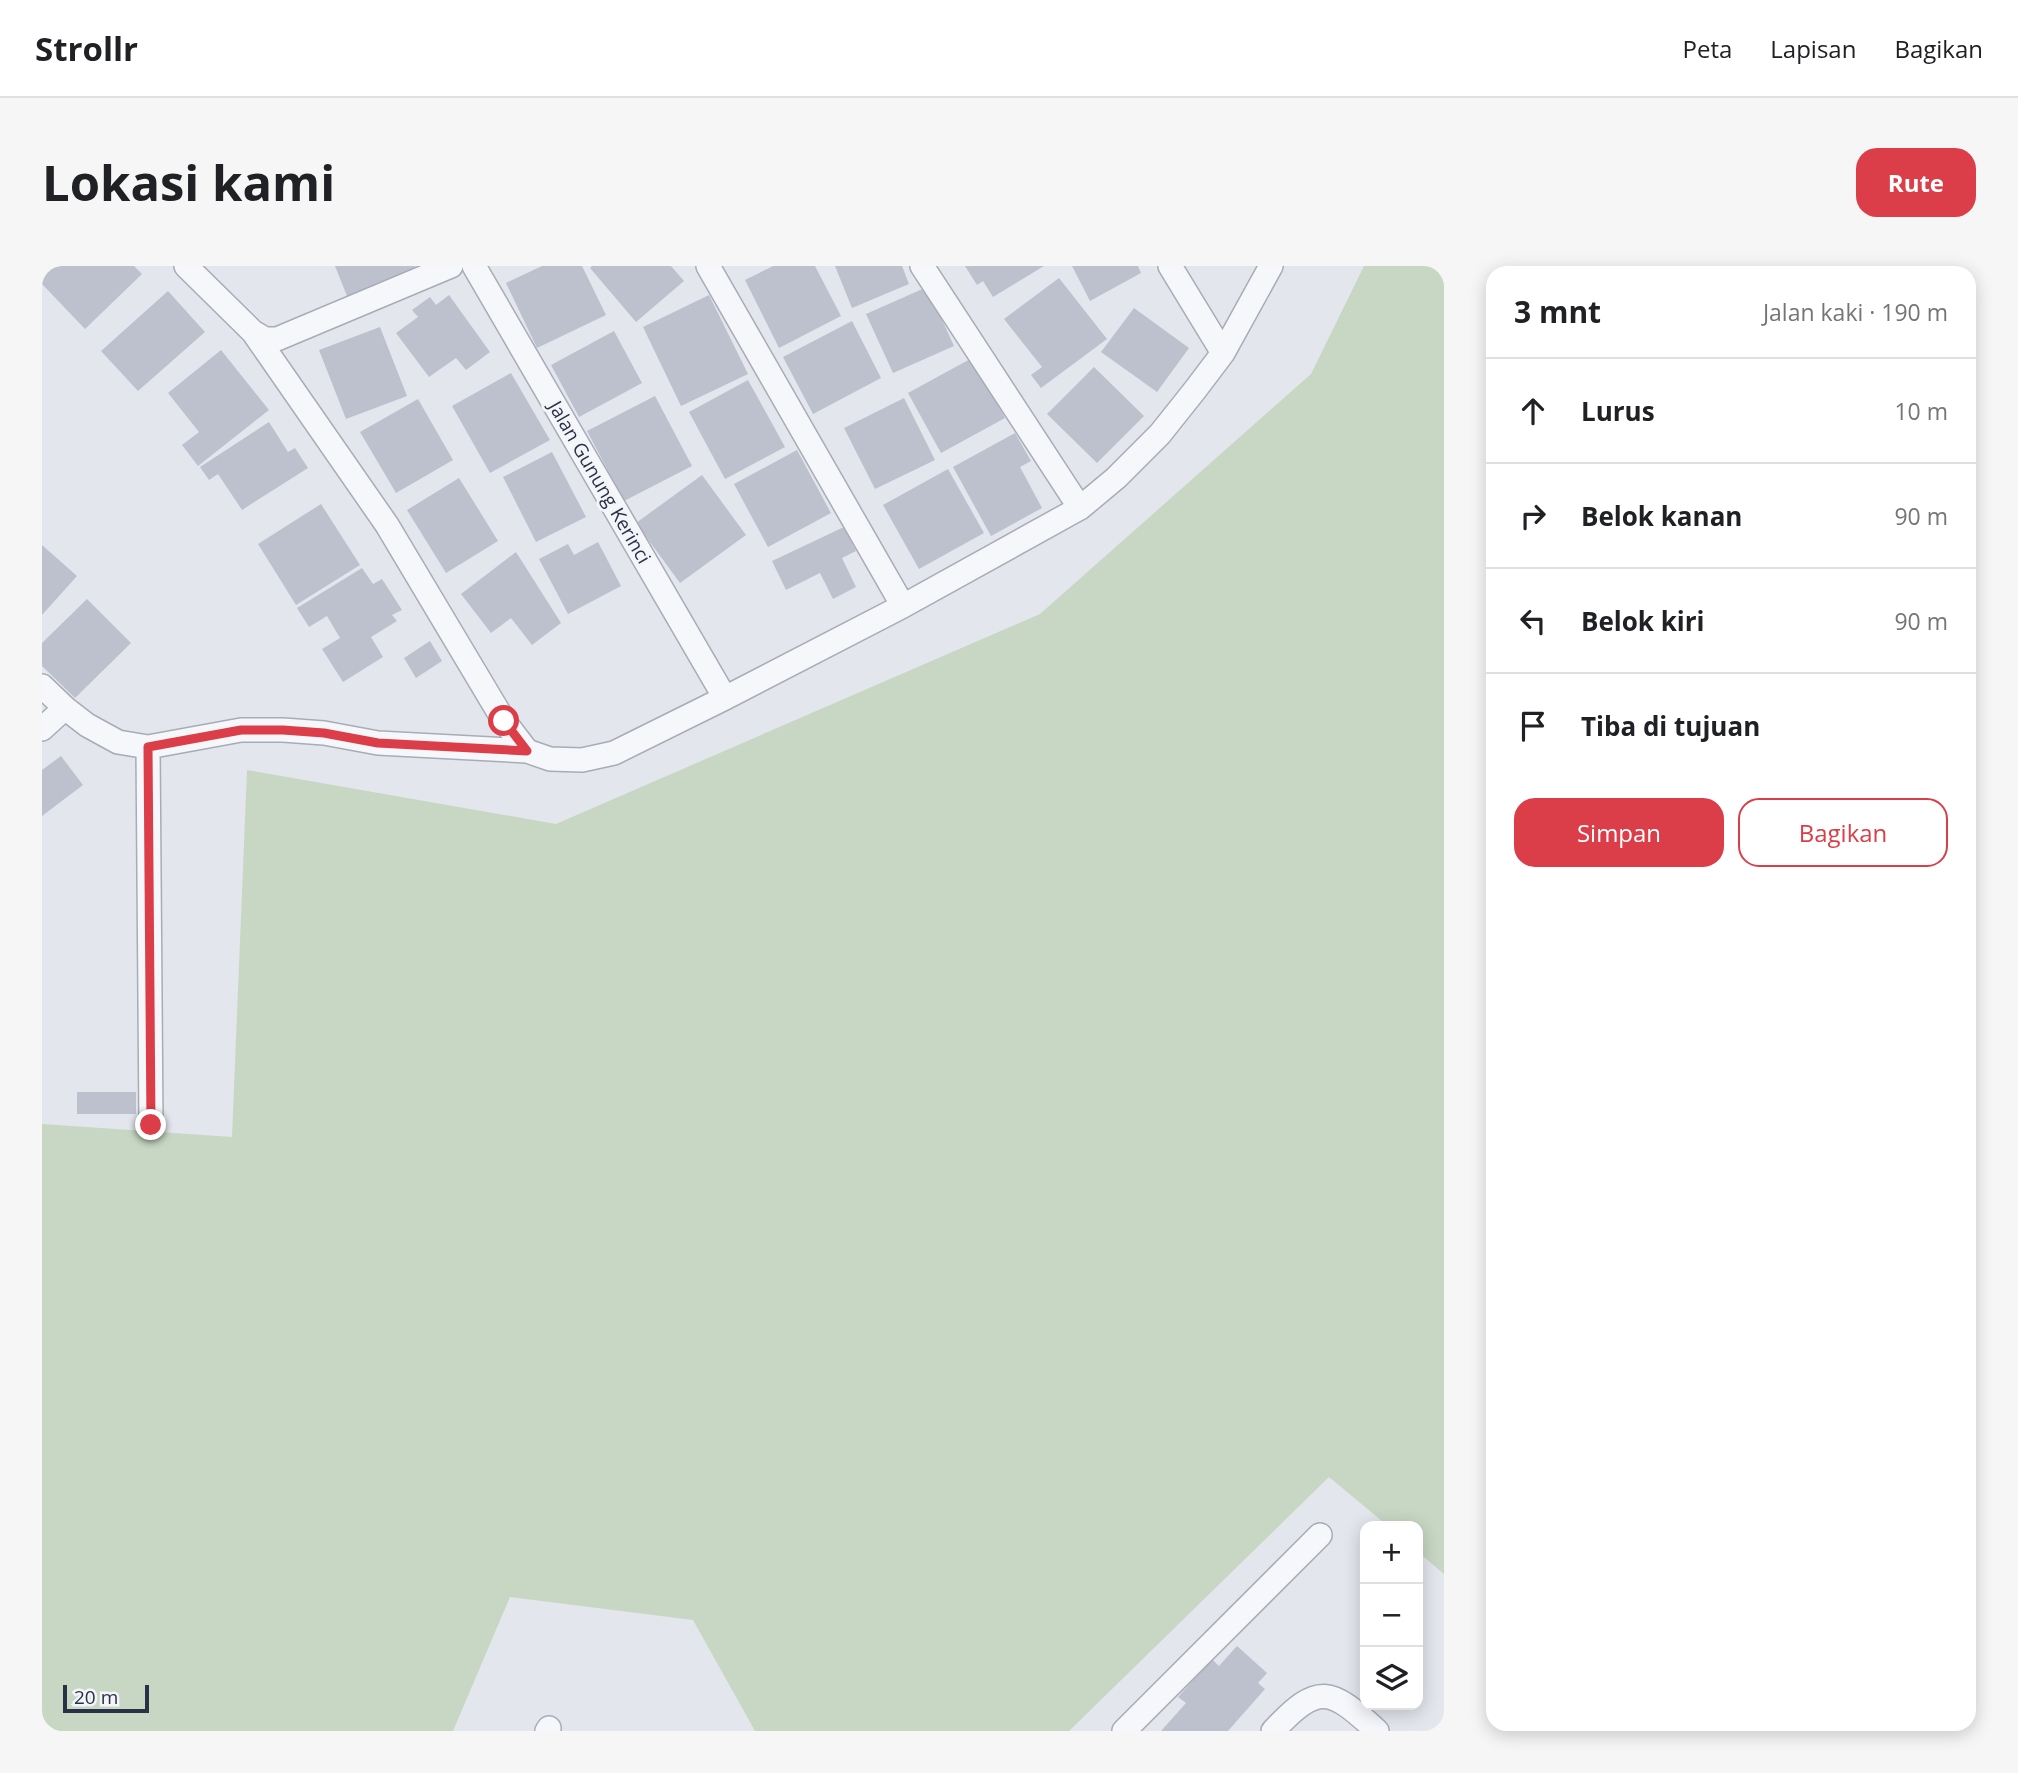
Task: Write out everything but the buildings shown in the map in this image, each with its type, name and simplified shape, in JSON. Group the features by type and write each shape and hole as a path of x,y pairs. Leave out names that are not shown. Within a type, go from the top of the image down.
{"street":[{"path":"186,266 253,331 265,339 277,339 451,266"},
{"name":"Jalan Gunung Kerinci","path":"474,266 725,698"},
{"path":"708,266 903,606"},
{"path":"922,266 1080,508"},
{"path":"1170,266 1223,353"},
{"path":"42,686 88,725 118,742 148,747 241,730 283,730 324,733 378,743 527,751 550,759 582,760 614,753 903,606 1080,508 1116,478 1160,434 1223,353 1271,266"},
{"path":"253,331 387,525 504,721 527,751"},
{"path":"42,729 65,708"},
{"path":"148,747 151,1125"},
{"path":"1124,1731 1321,1535"},
{"path":"1273,1731 1293,1710 1315,1696 1334,1697 1354,1709 1377,1731"}],"green space":[{"path":"1364,266 1444,266 1444,1574 1423,1556 1423,1521 1382,1521 1329,1477 1069,1731 755,1731 693,1620 510,1597 453,1731 42,1731 42,1124 232,1137 247,770 556,824 1040,614 1311,374"}],"route":[{"path":"151,1125 148,747 241,730 283,730 324,733 378,743 527,751 504,721"}]}
